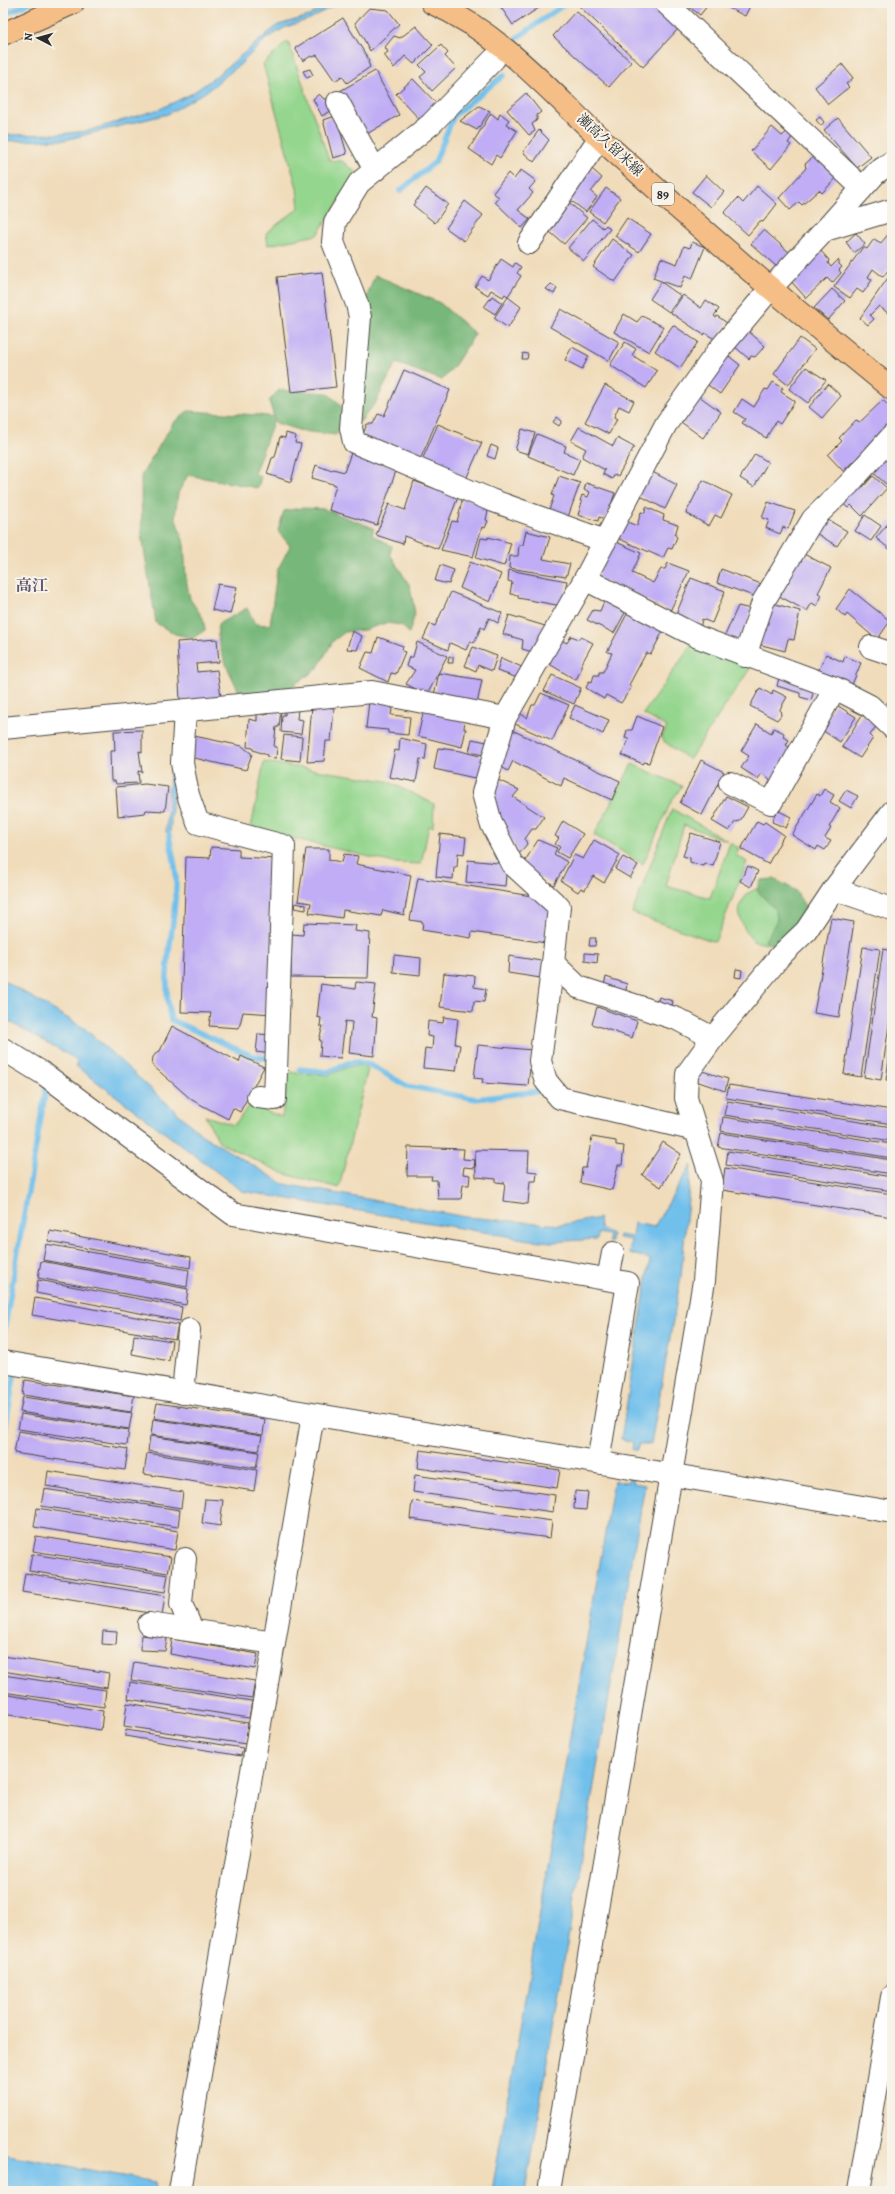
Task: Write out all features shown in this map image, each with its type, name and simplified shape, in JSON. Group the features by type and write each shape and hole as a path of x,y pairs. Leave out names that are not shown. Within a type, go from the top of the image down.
{"main road":[{"path":"3,34 73,3"},
{"name":"瀬高久留米線","path":"442,6 498,43 567,104 600,138 770,289 892,389"}],"street":[{"path":"666,3 862,188"},
{"path":"494,59 431,124 359,183 348,198 335,222 333,242 357,304 360,317 351,428 354,442 484,497 605,541"},
{"path":"338,102 376,170"},
{"path":"529,243 600,138"},
{"path":"696,1130 560,1098 546,1081 540,1061 559,907 512,864 491,823 483,793 505,718 585,579 666,424 718,351 770,289 876,173 892,162"},
{"path":"825,230 892,210"},
{"path":"745,656 763,602 813,518 849,484 892,436"},
{"path":"585,579 698,637 745,656 835,688 870,706 892,728"},
{"path":"871,646 892,654"},
{"path":"730,783 771,803 835,688"},
{"path":"3,728 372,692 505,718"},
{"path":"185,710 182,763 188,795 198,823 284,846 275,1099 258,1097"},
{"path":"549,2191 704,1280 712,1181 686,1098 687,1074 713,1038 781,955 806,931 834,889 892,812"},
{"path":"834,889 892,909"},
{"path":"553,962 578,987 677,1019 713,1038"},
{"path":"3,1049 44,1074 233,1214 628,1283 598,1462"},
{"path":"608,1279 614,1253"},
{"path":"183,1393 188,1330"},
{"path":"3,1362 892,1512"},
{"path":"181,2188 313,1415"},
{"path":"185,1559 181,1604 192,1630"},
{"path":"149,1624 274,1643"},
{"path":"860,2191 892,1997"}],"green space":[{"path":"288,41 329,160 342,161 357,173 317,235 268,245 266,233 299,208 297,188 263,64"},
{"path":"375,275 440,303 475,334 454,366 442,380 396,363 376,402 360,422 365,302"},
{"path":"279,390 327,393 339,403 344,414 343,425 336,435 302,431 276,423 274,419 254,474 261,476 258,488 188,475 178,493 175,517 184,543 186,579 190,599 203,618 205,630 193,638 175,634 156,623 142,537 141,476 173,423 188,411 274,417 269,401"},
{"path":"301,508 324,509 374,528 372,535 392,546 390,554 410,586 415,614 409,633 401,625 386,623 364,630 345,632 333,641 317,669 285,691 263,696 238,690 221,649 218,624 247,608 255,624 270,625 277,571 290,546 278,531 284,511"},
{"path":"695,640 751,667 689,760 661,739 667,727 643,714"},
{"path":"264,762 387,781 434,804 433,827 429,826 421,864 394,863 251,828"},
{"path":"632,764 682,786 671,802 643,864 594,835"},
{"path":"672,809 728,841 684,825 666,886 710,898 730,843 739,848 736,855 747,862 715,942 632,913"},
{"path":"774,879 795,890 811,916 781,952 765,941 777,920 776,911 757,890 761,880"},
{"path":"762,886 781,909 780,924 766,944 753,941 740,919 739,913 742,902 747,894"},
{"path":"359,1065 368,1069 339,1188 285,1174 220,1143 205,1116 234,1125 250,1105 282,1117 288,1072 329,1075 347,1067"}],"water":[{"path":"330,3 338,3 310,19 286,27 266,39 242,63 207,91 168,114 65,140 3,141 3,135 60,134 87,131 160,109 191,94 215,77 278,25 309,16"},
{"path":"175,769 169,835 166,832 170,771"},
{"path":"3,980 84,1028 202,1135 284,1184 466,1217 561,1225 599,1218 600,1228 612,1234 611,1243 609,1242 609,1235 598,1233 597,1239 552,1242 530,1240 242,1191 76,1066 77,1062 70,1056 3,1018"},
{"path":"691,1165 681,1276 651,1444 639,1444 637,1450 632,1450 633,1442 621,1439 650,1259 629,1253 631,1240 618,1238 619,1235 632,1237 634,1223 654,1227"},
{"path":"629,1478 634,1479 633,1483 645,1485 525,2191 492,2191 614,1481 628,1482"},
{"path":"3,2154 155,2182 156,2191 3,2191"}],"building":[{"path":"498,3 546,3 513,25"},
{"path":"582,3 651,3 678,29 643,67 578,5"},
{"path":"684,3 706,3 708,5 700,15"},
{"path":"719,3 749,3 751,4 745,16"},
{"path":"369,8 388,10 399,24 370,51 355,23"},
{"path":"576,11 631,62 609,87 553,36"},
{"path":"343,18 369,60 368,62 370,67 347,83 342,76 335,81 317,55 313,57 311,56 303,61 295,48"},
{"path":"416,26 433,45 414,64 405,56 394,68 384,55 388,52 385,47 394,36 400,38"},
{"path":"441,45 448,53 445,56 456,68 432,91 420,77 426,72 419,65"},
{"path":"842,64 853,78 846,84 849,87 828,104 815,87"},
{"path":"310,69 313,75 307,78 303,71"},
{"path":"375,71 399,115 365,135 340,91"},
{"path":"413,79 438,105 421,121 396,94"},
{"path":"526,93 541,112 537,115 537,120 532,124 535,131 529,135 507,110"},
{"path":"319,94 324,99 327,99 334,108 322,116 313,99"},
{"path":"479,106 490,111 477,130 460,121"},
{"path":"491,113 498,119 500,113 509,120 506,124 517,131 500,158 496,155 491,164 469,149"},
{"path":"336,116 347,154 333,158 323,120"},
{"path":"820,117 824,122 821,126 816,120"},
{"path":"838,118 871,157 857,168 824,130"},
{"path":"772,127 782,136 787,132 792,137 788,143 791,145 771,169 751,151"},
{"path":"539,130 549,140 534,162 523,152"},
{"path":"818,153 839,175 822,193 819,190 802,205 799,202 790,210 779,198 806,168 805,164"},
{"path":"592,169 602,178 591,192 597,197 586,212 569,199"},
{"path":"521,170 536,181 529,189 533,193 518,210 530,219 522,228 495,202 499,197 493,193 508,173 514,179"},
{"path":"706,175 724,192 711,207 692,192"},
{"path":"757,186 777,204 763,222 760,221 748,235 724,213 738,198 743,203"},
{"path":"426,188 448,204 435,223 413,205"},
{"path":"606,188 620,198 603,222 589,212"},
{"path":"465,201 483,215 464,241 446,228"},
{"path":"567,201 587,218 564,244 544,227"},
{"path":"627,218 651,234 639,252 615,236"},
{"path":"592,219 603,228 606,225 610,229 584,261 568,248"},
{"path":"764,230 790,253 777,267 751,244"},
{"path":"890,232 892,234 892,265 883,277 873,269 868,277 872,280 863,293 857,289 850,298 834,287 863,247 867,249 874,239 881,243"},
{"path":"856,233 865,244 854,253 846,242"},
{"path":"612,239 634,255 615,282 593,267"},
{"path":"692,242 705,247 692,279 685,276 680,288 653,278 661,258 677,264 684,246 690,248"},
{"path":"819,249 829,260 828,263 831,267 838,260 839,261 839,264 842,267 839,270 841,273 832,283 827,278 806,298 789,279"},
{"path":"501,259 513,267 515,263 521,267 517,273 521,276 508,296 505,294 503,297 491,290 488,295 475,287 482,276 488,280"},
{"path":"322,272 336,387 291,392 277,277"},
{"path":"892,272 892,311 889,314 879,306 870,315 874,319 868,325 860,318"},
{"path":"661,282 681,296 669,312 650,299"},
{"path":"551,284 557,288 554,294 546,289"},
{"path":"832,289 845,301 828,320 814,308"},
{"path":"683,295 701,308 706,300 719,309 714,316 716,318 717,316 727,323 716,340 705,333 704,335 671,313"},
{"path":"492,296 502,303 495,314 484,307"},
{"path":"508,297 521,307 508,328 494,318"},
{"path":"561,309 619,342 609,361 550,327"},
{"path":"624,314 637,322 642,316 664,327 649,352 614,332"},
{"path":"673,325 698,342 680,368 655,351"},
{"path":"746,329 765,346 755,357 751,356 749,359 733,345"},
{"path":"800,338 815,349 788,385 774,374"},
{"path":"625,342 636,349 632,355 657,371 646,388 610,365"},
{"path":"572,347 589,356 582,369 565,360"},
{"path":"523,353 528,354 527,359 522,359"},
{"path":"725,353 740,365 720,394 704,382"},
{"path":"806,367 826,380 808,403 789,389"},
{"path":"404,370 450,390 419,462 361,439 367,424 373,424 378,414 384,416"},
{"path":"773,382 783,388 781,392 795,401 780,424 776,421 766,438 742,423 745,419 734,412 742,399 754,407 765,389 768,390"},
{"path":"828,384 841,396 822,418 809,407"},
{"path":"605,385 634,401 629,411 619,406 614,417 617,419 609,434 585,422"},
{"path":"699,396 721,412 703,438 681,422"},
{"path":"883,400 892,410 892,426 843,471 828,455 842,441 839,438 856,420 859,423"},
{"path":"557,417 562,421 559,426 553,422"},
{"path":"438,424 482,443 466,479 422,460"},
{"path":"579,427 613,446 617,438 634,447 618,476 615,474 612,479 603,474 605,470 582,457 586,449 571,441"},
{"path":"522,429 535,433 528,454 515,450"},
{"path":"286,433 296,436 295,443 301,444 291,482 267,474 272,458 275,457 280,437 285,438"},
{"path":"537,434 566,446 564,452 580,459 573,475 528,456"},
{"path":"892,440 892,478 886,484 868,468"},
{"path":"491,445 498,448 495,459 487,456"},
{"path":"351,453 397,468 377,525 329,510 336,485 312,478 316,465 332,471 333,469 344,472"},
{"path":"755,454 768,462 754,487 740,478"},
{"path":"645,468 677,485 665,509 633,492"},
{"path":"559,476 580,483 568,517 549,510 554,496 552,495"},
{"path":"873,476 887,488 862,516 851,505 848,508 839,500 859,483 863,487"},
{"path":"703,480 732,495 721,518 715,515 709,526 686,513"},
{"path":"414,481 458,497 438,549 404,536 403,544 376,535 389,504 405,510"},
{"path":"586,483 615,493 606,519 599,517 598,521 578,515 582,502 580,501 582,495 588,497 590,492 584,490"},
{"path":"463,497 489,505 486,520 488,521 485,528 482,527 473,557 441,550 452,521 457,522"},
{"path":"768,502 795,511 788,529 783,527 780,534 766,528 769,520 762,518"},
{"path":"646,507 664,515 663,520 678,525 675,535 677,537 672,549 668,548 663,558 617,538 625,521 637,526 641,512 645,513"},
{"path":"865,515 881,526 871,541 855,531"},
{"path":"828,520 847,531 837,546 814,532 820,523 825,525"},
{"path":"890,521 892,523 892,551 876,538"},
{"path":"526,531 550,537 543,559 570,564 566,577 509,568 510,556 518,556 519,545 523,545"},
{"path":"488,537 511,543 504,566 476,558 481,538 488,539"},
{"path":"614,541 641,553 632,573 653,583 661,569 665,569 668,563 689,571 670,611 597,578"},
{"path":"798,551 831,568 818,593 822,595 817,606 812,603 807,611 779,596 777,601 771,598"},
{"path":"470,562 501,574 490,602 460,588"},
{"path":"440,565 454,570 449,584 435,581"},
{"path":"721,569 764,585 759,598 717,583"},
{"path":"509,570 567,581 562,606 518,598 518,595 510,594 512,582 508,581"},
{"path":"691,578 725,591 712,623 702,619 700,629 675,617"},
{"path":"218,584 237,587 230,614 212,610"},
{"path":"850,589 890,621 877,640 847,614 845,617 836,609"},
{"path":"451,592 502,613 498,623 489,618 484,629 481,627 474,643 470,641 466,650 450,643 448,650 423,639 430,624 435,626"},
{"path":"606,597 627,609 614,633 587,620 593,610 600,611"},
{"path":"772,603 800,611 794,640 788,639 785,651 754,643"},
{"path":"738,606 751,609 742,647 723,640"},
{"path":"628,612 664,629 651,654 646,653 629,685 631,688 621,703 606,695 604,699 586,688 589,681 592,682 594,675 599,675 599,672 603,672 612,653 607,652"},
{"path":"509,615 545,626 540,644 533,652 522,649 523,640 503,634"},
{"path":"352,631 362,636 357,650 347,649"},
{"path":"571,636 579,639 581,637 593,643 581,665 581,669 576,680 546,662 559,639 567,643"},
{"path":"378,637 403,646 402,651 405,652 396,674 391,673 388,682 360,668 367,652 373,653"},
{"path":"217,639 219,662 196,664 197,672 217,670 221,697 180,701 177,642"},
{"path":"417,642 447,656 427,695 406,684 415,670 406,666 409,657 413,657"},
{"path":"473,647 497,656 492,671 478,665 476,671 465,666"},
{"path":"826,654 843,662 845,656 861,663 851,687 818,672"},
{"path":"449,656 453,657 453,663 448,663"},
{"path":"501,658 524,668 518,678 497,671"},
{"path":"439,673 482,680 477,704 434,695"},
{"path":"780,674 815,687 811,700 800,697 800,693 777,686"},
{"path":"552,675 581,688 574,704 544,691"},
{"path":"760,688 772,695 773,690 787,697 780,709 781,715 777,720 750,706"},
{"path":"541,693 569,705 552,741 513,723 518,712 527,718 532,705 535,705"},
{"path":"892,697 892,714 884,706"},
{"path":"369,701 393,703 391,715 410,717 408,735 388,733 388,730 366,728"},
{"path":"835,704 856,717 840,742 819,728"},
{"path":"575,705 609,720 603,734 569,718"},
{"path":"312,706 334,708 331,741 326,741 324,761 307,762"},
{"path":"285,708 298,709 297,719 303,720 301,734 281,732 282,715 285,715"},
{"path":"281,709 279,727 276,727 274,747 277,747 276,758 267,757 267,755 253,750 253,748 247,747 249,719 257,721 257,713 265,715"},
{"path":"424,709 465,717 464,729 466,729 462,747 418,736"},
{"path":"862,715 877,725 870,735 873,738 860,758 842,747"},
{"path":"637,716 662,727 649,763 644,762 643,764 622,755 629,739 625,738 627,730 632,730"},
{"path":"757,724 771,733 774,728 784,733 783,737 789,740 786,745 794,751 773,783 762,773 758,779 741,768 749,756 741,751"},
{"path":"142,730 142,752 139,751 142,772 138,771 139,783 116,784 115,781 111,781 110,751 115,751 114,731"},
{"path":"512,730 620,781 612,800 564,778 561,786 513,761 508,771 497,764"},
{"path":"284,735 302,737 300,761 281,759"},
{"path":"194,736 242,746 252,754 246,770 190,757"},
{"path":"400,738 427,744 425,760 420,759 416,782 389,777 395,750 399,751"},
{"path":"472,739 492,743 488,756 469,752"},
{"path":"438,748 461,751 486,758 479,779 434,769"},
{"path":"701,760 724,772 702,815 680,803"},
{"path":"494,778 519,790 513,797 544,817 536,829 532,829 525,839 527,844 519,854 492,806"},
{"path":"145,784 168,787 165,811 146,810 145,813 118,816 116,787"},
{"path":"824,789 834,795 830,802 840,808 829,827 831,828 825,838 831,841 825,850 818,846 816,850 792,835 817,794 820,796"},
{"path":"846,790 858,796 851,808 839,801"},
{"path":"726,796 748,807 740,821 735,822 729,831 712,821"},
{"path":"777,810 791,817 786,828 772,822"},
{"path":"563,821 583,834 568,858 557,852 560,847 555,844 559,838 555,836"},
{"path":"757,821 763,824 765,822 784,835 768,864 741,849"},
{"path":"691,833 720,842 713,866 704,863 703,866 690,862 690,858 683,856"},
{"path":"440,834 466,837 464,854 458,853 457,867 454,867 453,879 436,877"},
{"path":"538,840 557,848 554,854 567,862 554,885 532,874 523,864"},
{"path":"594,840 620,855 604,883 593,876 585,890 581,888 578,892 561,881 574,855 583,859"},
{"path":"211,847 239,849 239,857 278,859 273,1014 243,1012 239,1028 209,1026 211,1013 181,1012 186,857 210,858"},
{"path":"306,849 329,849 329,860 342,862 344,854 358,856 356,864 411,875 404,915 383,910 381,916 343,910 342,918 309,913 311,903 298,901"},
{"path":"623,857 638,865 630,878 615,869"},
{"path":"468,860 507,864 505,886 466,882"},
{"path":"748,866 758,871 751,887 740,881"},
{"path":"418,878 544,898 551,905 546,943 472,932 471,938 422,930 423,922 410,920"},
{"path":"295,903 306,905 306,910 294,908"},
{"path":"831,918 854,922 839,1017 814,1013"},
{"path":"304,923 356,925 355,931 370,933 368,978 291,977 292,934 303,935"},
{"path":"590,938 596,938 595,946 589,946"},
{"path":"863,947 880,949 861,1077 844,1074"},
{"path":"883,949 892,951 892,1003 881,1080 864,1077"},
{"path":"585,953 598,954 597,963 585,961"},
{"path":"394,955 421,958 420,975 393,972"},
{"path":"509,956 548,962 547,979 508,973"},
{"path":"736,969 742,970 741,978 735,977"},
{"path":"444,973 475,976 474,987 486,989 484,1002 474,1001 473,1011 440,1007"},
{"path":"606,977 627,984 625,995 603,989"},
{"path":"356,982 376,984 372,1017 377,1018 374,1056 349,1053 352,1022 345,1021 341,1058 320,1056 321,1040 319,1040 323,1026 320,1026 321,1018 317,1017 321,984 355,989"},
{"path":"659,997 673,1001 671,1009 657,1005"},
{"path":"597,1007 637,1021 632,1038 592,1024"},
{"path":"444,1017 458,1019 455,1044 460,1045 456,1071 423,1068 425,1048 432,1049 433,1037 427,1036 428,1021 443,1023"},
{"path":"172,1026 239,1062 241,1056 264,1067 240,1112 233,1108 228,1119 192,1100 152,1065 153,1057 160,1051"},
{"path":"258,1034 272,1035 271,1054 256,1052"},
{"path":"478,1045 532,1050 528,1086 482,1083 483,1079 474,1078"},
{"path":"892,1045 892,1081 886,1080"},
{"path":"699,1070 728,1079 725,1091 696,1081"},
{"path":"729,1085 892,1110 892,1124 726,1098"},
{"path":"727,1101 892,1127 892,1141 724,1115"},
{"path":"723,1117 892,1144 892,1158 721,1131"},
{"path":"721,1133 892,1160 892,1174 718,1147"},
{"path":"592,1137 616,1141 616,1145 624,1146 622,1165 618,1165 612,1190 580,1183 582,1168 586,1168"},
{"path":"663,1142 681,1154 661,1187 642,1175"},
{"path":"408,1147 464,1149 463,1159 475,1160 474,1168 464,1167 463,1174 470,1175 469,1185 463,1185 461,1199 438,1199 437,1180 431,1180 432,1176 407,1176"},
{"path":"475,1150 529,1151 528,1171 537,1172 536,1181 530,1181 528,1204 503,1201 505,1183 496,1182 496,1179 476,1177"},
{"path":"728,1151 892,1177 892,1191 726,1165"},
{"path":"725,1168 892,1194 892,1217 722,1190"},
{"path":"50,1231 191,1257 190,1268 48,1241"},
{"path":"46,1244 189,1270 187,1287 43,1260"},
{"path":"41,1261 188,1289 186,1305 38,1278"},
{"path":"38,1280 182,1307 180,1321 36,1293"},
{"path":"35,1298 178,1325 175,1339 32,1315"},
{"path":"134,1335 172,1341 169,1361 132,1354"},
{"path":"25,1380 134,1396 131,1412 23,1395"},
{"path":"23,1397 132,1413 129,1429 20,1412"},
{"path":"157,1403 265,1419 263,1435 154,1418"},
{"path":"21,1414 129,1430 127,1445 18,1429"},
{"path":"153,1419 262,1436 259,1451 151,1435"},
{"path":"18,1431 128,1449 125,1470 14,1453"},
{"path":"150,1436 259,1452 256,1468 148,1451"},
{"path":"420,1450 560,1470 557,1488 418,1468"},
{"path":"147,1453 257,1470 254,1491 144,1474"},
{"path":"48,1471 183,1492 181,1508 46,1486"},
{"path":"415,1475 555,1495 553,1512 413,1492"},
{"path":"44,1489 180,1510 178,1527 41,1506"},
{"path":"575,1491 588,1492 586,1510 574,1509"},
{"path":"205,1499 223,1500 220,1526 202,1523"},
{"path":"412,1501 552,1521 550,1538 410,1519"},
{"path":"37,1508 178,1531 175,1550 34,1527"},
{"path":"36,1536 171,1557 168,1573 33,1551"},
{"path":"32,1554 168,1575 165,1592 29,1571"},
{"path":"25,1573 165,1596 162,1615 22,1592"},
{"path":"103,1631 117,1632 116,1645 102,1644"},
{"path":"141,1635 167,1638 165,1651 140,1650"},
{"path":"172,1639 258,1654 255,1669 170,1654"},
{"path":"3,1656 109,1673 107,1688 3,1671"},
{"path":"134,1662 255,1681 252,1698 131,1680"},
{"path":"3,1675 106,1690 104,1707 3,1692"},
{"path":"130,1682 252,1701 249,1718 128,1699"},
{"path":"3,1694 103,1711 101,1730 3,1714"},
{"path":"127,1703 248,1723 246,1744 124,1726"},
{"path":"126,1730 243,1748 241,1756 125,1736"}],"waterway":[{"path":"3,15 29,3"},
{"path":"517,38 566,3"},
{"path":"400,191 435,162 454,115 504,75"},
{"path":"169,835 176,873 176,896 169,949 167,984 171,1020 252,1056 269,1059"},
{"path":"300,1069 328,1072 348,1063 359,1062 370,1065 407,1086 476,1099 539,1091"},
{"path":"3,1337 46,1088"},
{"path":"3,1441 14,1377"}],"district":[{"name":"高江","path":"32,586"}]}
